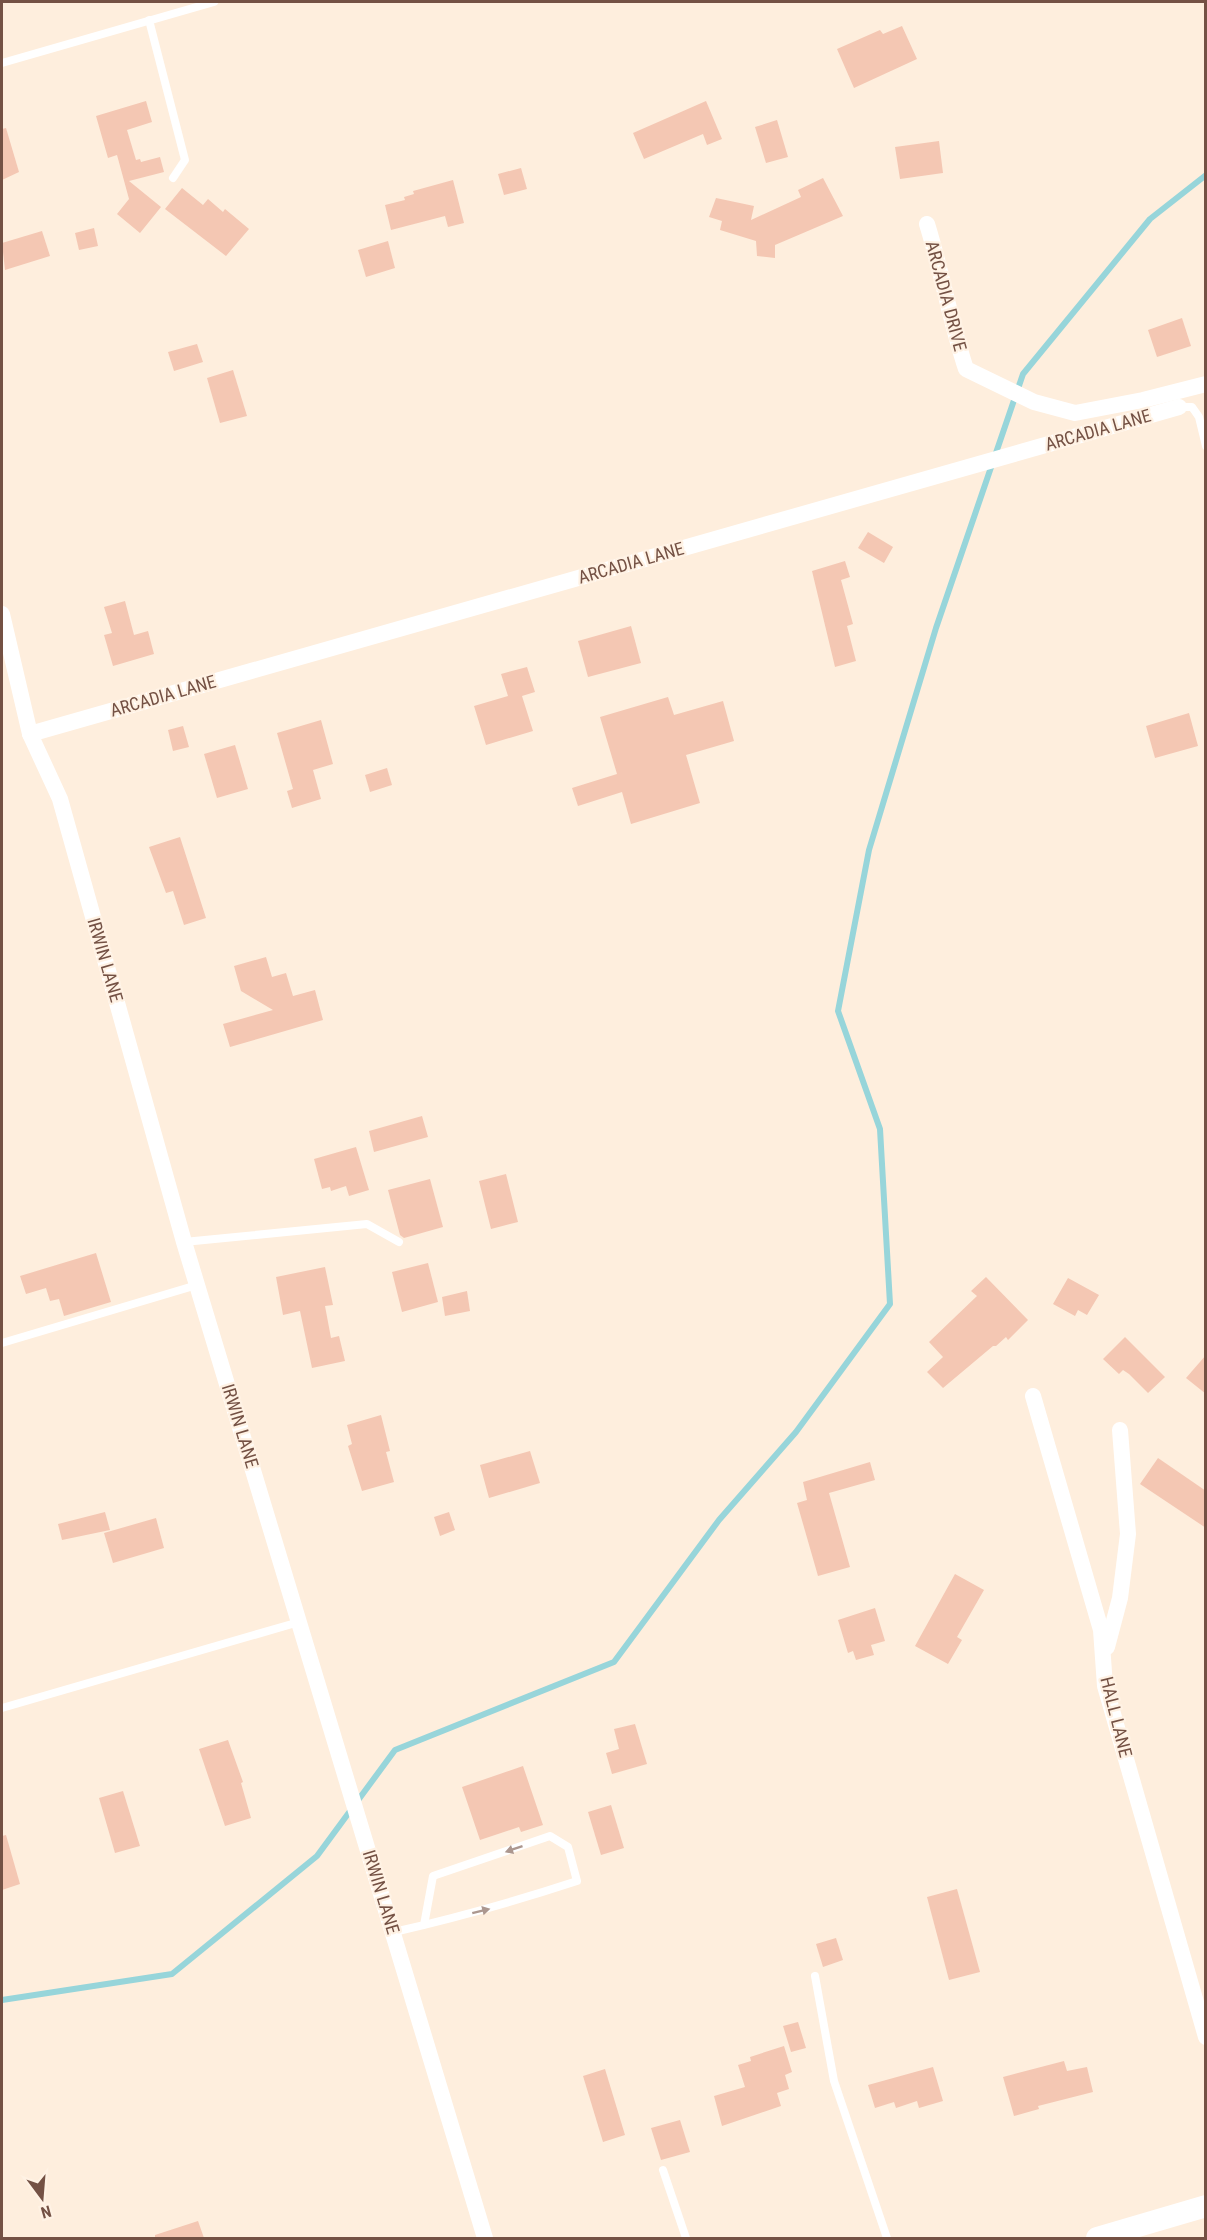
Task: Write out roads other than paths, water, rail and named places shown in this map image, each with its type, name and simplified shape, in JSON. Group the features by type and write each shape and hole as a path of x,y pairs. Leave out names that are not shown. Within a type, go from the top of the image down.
{"street":[{"name":"ARCADIA DRIVE","path":"927,224 942,272 952,327 966,369 1034,402 1076,413 1143,400 1206,384"},
{"name":"ARCADIA LANE","path":"30,734 1179,407"},
{"name":"IRWIN LANE","path":"2,614 30,734 60,799 184,1242 484,2238"},
{"name":"HALL LANE","path":"1033,1396 1101,1630 1106,1686 1206,2037"},
{"path":"1103,1660 1120,1598 1128,1534 1120,1430"},
{"path":"1096,2238 1206,2206"}],"lane":[{"path":"2,63 214,2"},
{"path":"149,20 185,160 173,178"},
{"name":"ARCADIA LANE","path":"1179,407 1192,407 1197,411 1206,446"},
{"path":"184,1242 367,1224 399,1242"},
{"path":"2,1343 197,1285"},
{"path":"2,1708 300,1622"},
{"path":"393,1932 424,1925 499,1906 577,1881 568,1847 550,1836 433,1876 424,1925"},
{"path":"815,1976 834,2081 887,2238"},
{"path":"663,2170 686,2238"}],"waterway":[{"path":"2,2000 172,1974 317,1856 395,1750 614,1662 719,1520 796,1432 890,1304 880,1129 838,1011 869,850 936,628 1023,374 1150,219 1206,175"}]}
